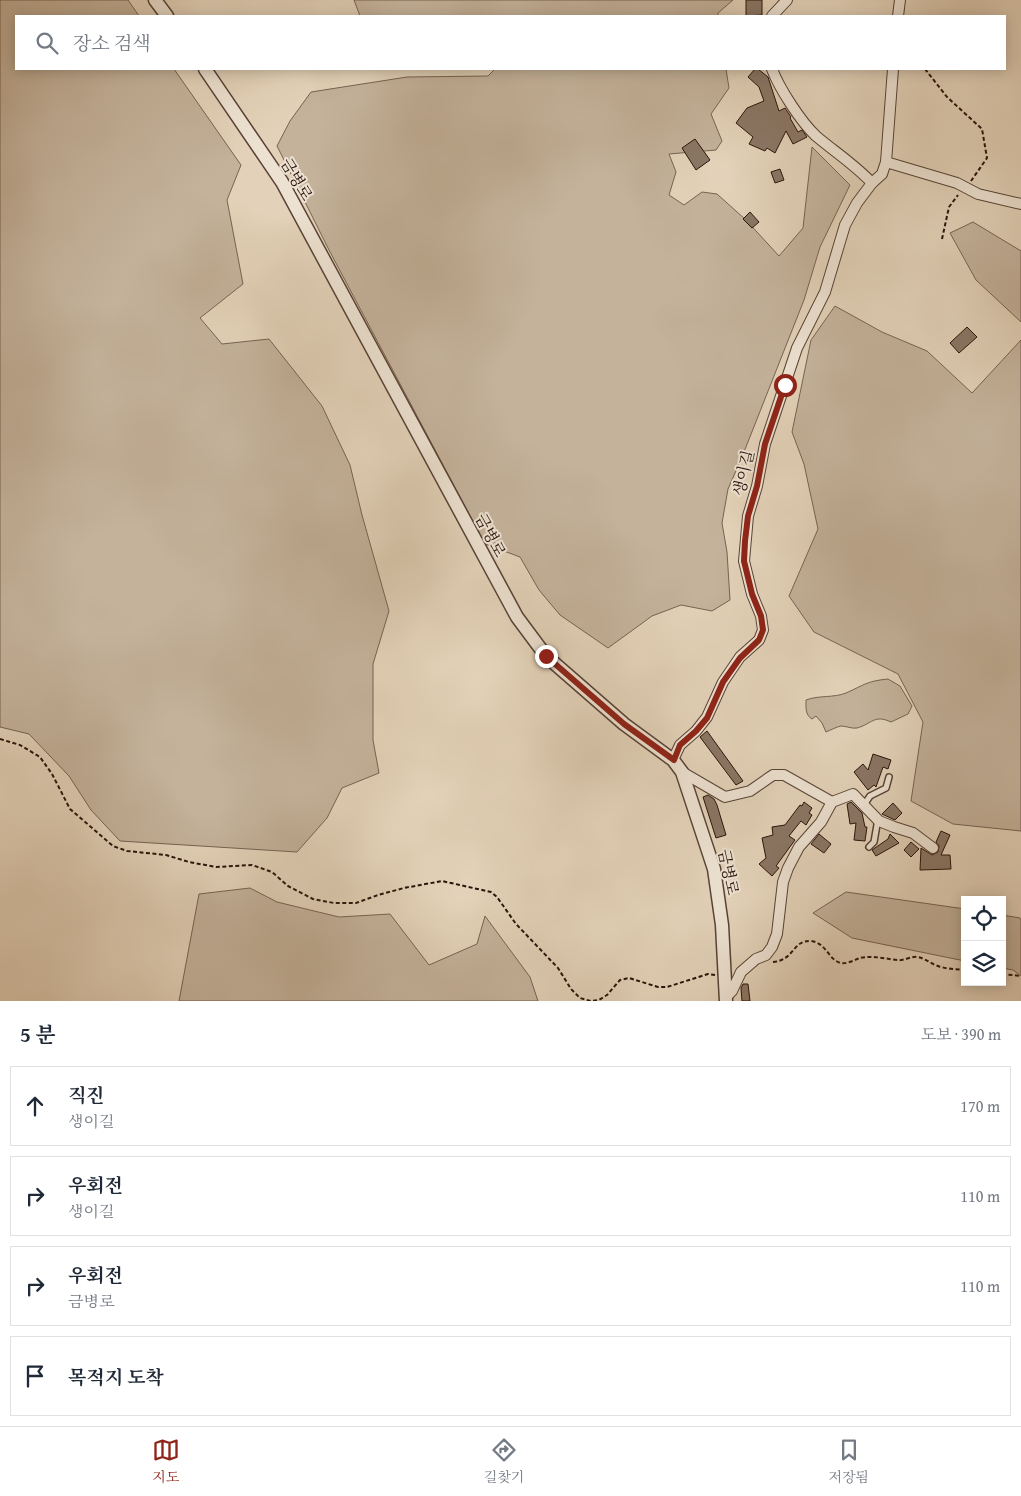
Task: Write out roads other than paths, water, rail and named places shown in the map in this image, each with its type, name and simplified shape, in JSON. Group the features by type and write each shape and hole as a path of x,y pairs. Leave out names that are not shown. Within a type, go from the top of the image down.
{"street":[{"path":"155,0 166,15"},
{"path":"773,15 788,0"},
{"path":"898,15 900,0"},
{"name":"금병로","path":"207,70 282,182 517,617 546,656 624,724 674,760 682,772 714,869 722,925 726,999"},
{"path":"773,70 801,119 815,135 854,165 872,183"},
{"name":"생이길","path":"674,760 680,745 707,718 723,682 740,658 759,640 763,630 761,616 752,594 744,561 748,516 757,486 765,444 797,348 825,292 845,224 857,203 872,183 882,174 886,162 893,70"},
{"path":"886,162 957,183 978,194 1021,204"},
{"path":"682,772 725,797 750,791 773,775 784,775 832,802"},
{"path":"726,999 732,992 741,972 756,959 766,955 772,947 777,934 783,882 799,847 821,822 832,802 853,794 878,819 913,833 933,848"}],"lane":[{"path":"864,805 870,796 886,788 890,777"},
{"path":"869,847 874,842 878,819"}]}
